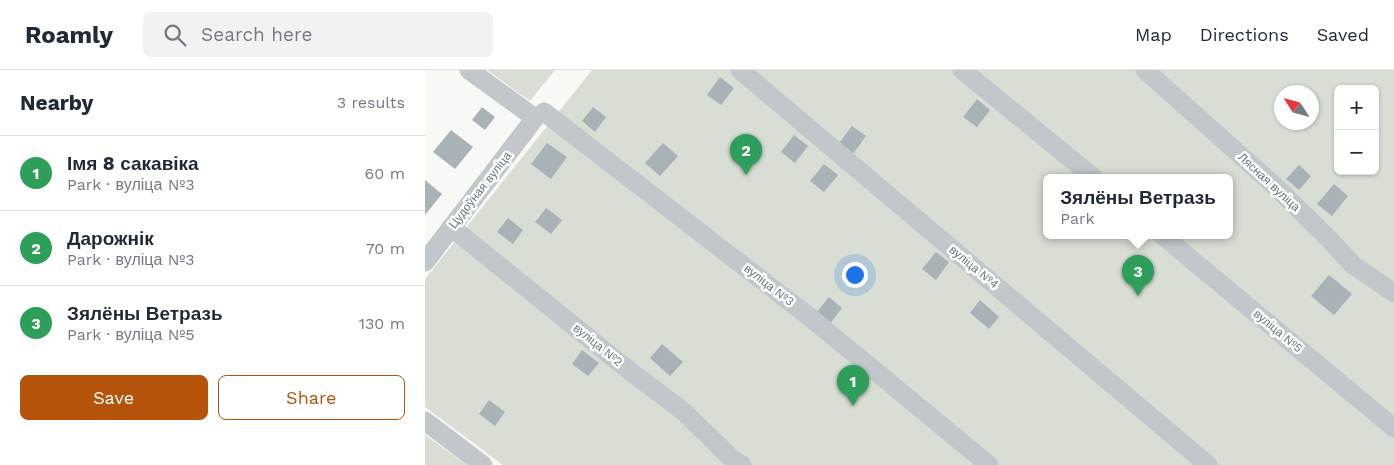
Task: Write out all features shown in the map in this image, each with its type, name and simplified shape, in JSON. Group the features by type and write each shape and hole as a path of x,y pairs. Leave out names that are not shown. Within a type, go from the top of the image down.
{"street":[{"name":"вуліца №3","path":"469,70 539,115 811,318 989,465"},
{"name":"вуліца №4","path":"740,70 1208,465"},
{"path":"962,70 1089,174"},
{"name":"Лясная вуліца","path":"1145,70 1277,188 1353,264 1394,293"},
{"name":"Цудоўная вуліца","path":"425,262 539,115"},
{"name":"вуліца №2","path":"451,227 683,411 732,459 742,465"},
{"name":"вуліца №5","path":"1167,239 1394,428"},
{"path":"425,421 483,465"}],"shaded area":[{"path":"487,70 555,70 530,101"},
{"path":"592,70 1394,70 1394,465 503,465 425,407 425,279"},
{"path":"425,435 467,465 425,465"}],"building":[{"path":"720,77 734,88 721,105 707,95"},
{"path":"977,99 990,110 977,127 963,117"},
{"path":"482,107 495,117 485,130 472,120"},
{"path":"593,107 606,117 595,132 582,121"},
{"path":"852,126 866,136 853,154 839,143"},
{"path":"451,130 473,147 455,169 433,152"},
{"path":"794,135 808,146 795,163 781,152"},
{"path":"547,143 567,157 551,179 531,164"},
{"path":"663,143 678,156 660,176 645,163"},
{"path":"824,164 838,175 824,192 810,181"},
{"path":"1299,165 1311,176 1299,190 1286,179"},
{"path":"425,180 442,194 425,215"},
{"path":"1334,184 1348,196 1332,216 1317,204"},
{"path":"546,208 562,220 551,234 535,222"},
{"path":"508,218 523,230 513,244 497,232"},
{"path":"936,252 949,262 936,280 922,269"},
{"path":"1329,275 1352,294 1334,315 1311,296"},
{"path":"829,297 842,308 829,325 815,314"},
{"path":"980,300 999,317 989,329 970,313"},
{"path":"662,344 683,362 670,376 650,358"},
{"path":"582,350 599,363 588,376 572,364"},
{"path":"489,400 505,412 495,426 479,414"}],"place":[{"name":"Дарожнік","path":"746,175"},
{"name":"Зялёны Ветразь","path":"1138,296"},
{"name":"Імя 8 сакавіка","path":"853,406"}]}
